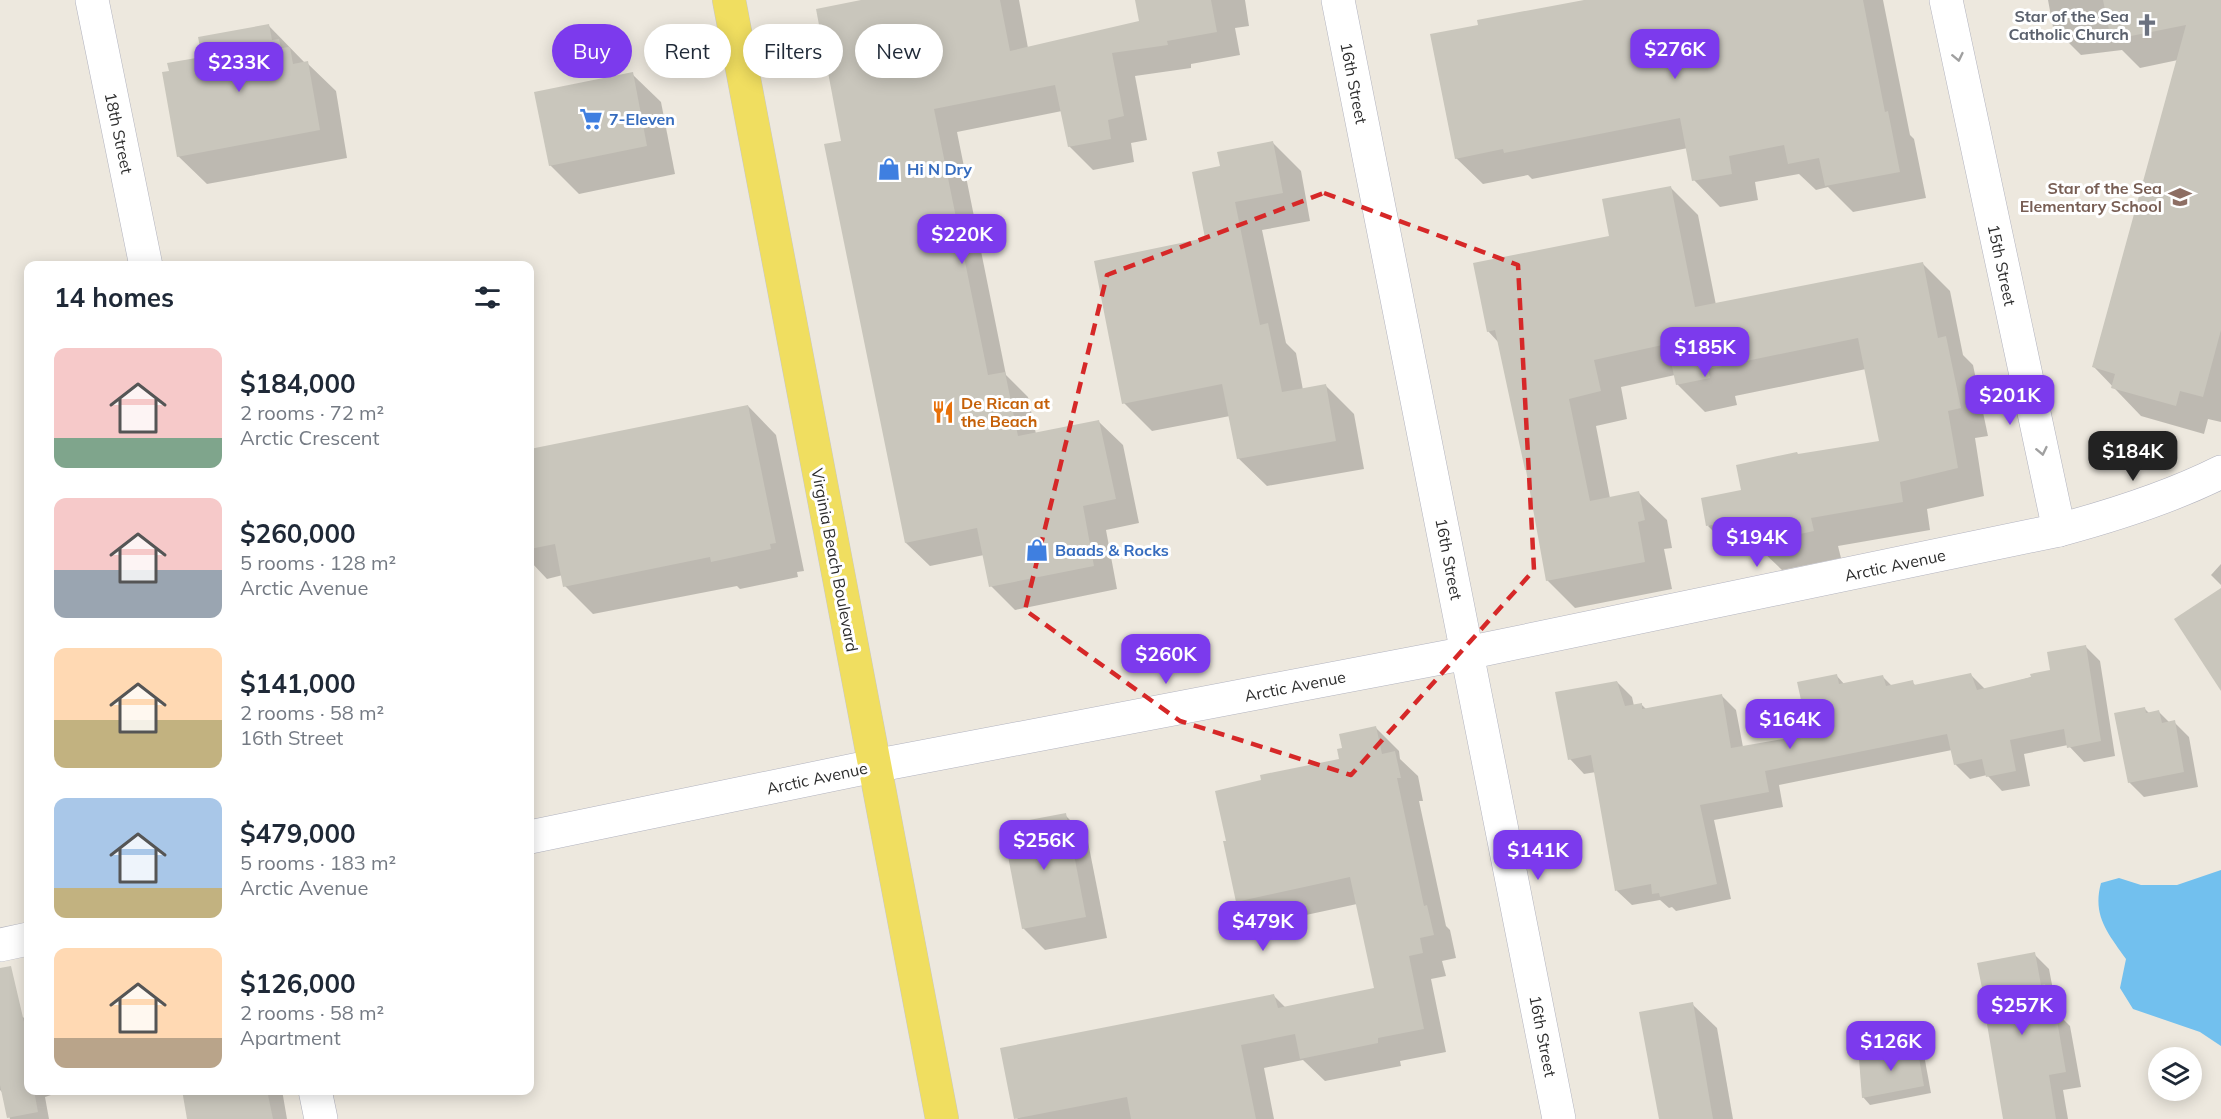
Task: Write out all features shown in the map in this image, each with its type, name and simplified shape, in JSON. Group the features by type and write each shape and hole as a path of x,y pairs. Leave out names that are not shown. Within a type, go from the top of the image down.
{"main road":[{"name":"Virginia Beach Boulevard","path":"729,0 942,1119"}],"street":[{"name":"18th Street","path":"92,0 145,261"},
{"name":"16th Street","path":"1338,0 1559,1119"},
{"name":"15th Street","path":"1946,0 2059,530"},
{"name":"Arctic Avenue","path":"534,836 874,766 1467,653 2059,530 2155,502 2221,472"},
{"path":"0,945 24,940"},
{"path":"316,1095 321,1119"}],"highlighted area":[{"path":"1324,193 1518,265 1534,570 1351,775 1180,721 1025,610 1107,275"}],"water":[{"path":"2221,870 2221,1046 2200,1032 2133,1009 2120,988 2126,959 2103,924 2099,895 2101,883 2119,878 2141,885 2177,885"}],"building":[{"path":"861,0 1000,0 1010,51 1139,21 1135,0 1211,0 1217,32 1167,41 1168,45 1112,53 1124,116 1108,120 1111,139 1068,147 1055,85 934,109 988,375 1005,372 1018,436 1099,420 1116,499 1083,506 1094,566 989,587 977,528 905,543 824,144 841,141 829,78 843,78 843,24 819,24 816,9"},
{"path":"1584,0 1863,0 1885,112 1888,111 1900,172 1825,186 1819,158 1788,164 1784,145 1729,156 1732,174 1692,181 1680,118 1504,153 1503,149 1455,159 1430,34 1478,25 1477,20"},
{"name":"Star of the Sea Elementary School","path":"2103,0 2221,0 2221,330 2203,397 2180,391 2176,406 2111,388 2115,374 2092,367 2186,25 2111,40"},
{"path":"269,24 272,40 279,39 281,48 290,47 293,64 308,61 320,130 177,157 162,72 169,71 167,63 202,57 198,37"},
{"name":"7-Eleven","path":"632,72 647,146 549,166 534,92 603,78 632,78"},
{"path":"1273,141 1283,193 1235,202 1260,325 1268,323 1282,392 1326,384 1336,441 1237,459 1222,384 1122,404 1094,261 1205,238 1192,172 1220,166 1217,152"},
{"path":"1671,186 1695,307 1923,262 1938,338 1946,336 1961,408 1948,411 1958,468 1900,482 1903,502 1811,518 1814,531 1753,544 1747,519 1706,526 1701,498 1741,490 1736,465 1797,452 1798,454 1879,441 1858,338 1708,369 1710,378 1676,385 1667,344 1594,360 1601,391 1569,399 1590,501 1639,491 1645,520 1638,522 1645,562 1546,581 1526,470 1495,330 1487,332 1473,263 1609,236 1602,199"},
{"path":"748,405 776,543 770,544 771,549 711,562 710,557 563,587 555,544 534,548 534,448"},
{"path":"2221,588 2221,691 2174,619"},
{"path":"2086,645 2101,741 2067,748 2064,729 2010,740 2016,771 1986,777 1982,759 1954,765 1947,734 1765,771 1769,792 1700,805 1717,884 1660,897 1659,893 1652,894 1651,884 1615,891 1591,755 1568,760 1555,692 1617,681 1625,706 1642,703 1642,709 1722,694 1731,748 1789,738 1782,704 1801,700 1797,682 1837,674 1839,684 1883,675 1886,686 1913,680 1914,685 1971,673 1977,690 2050,670 2047,652"},
{"path":"2145,707 2146,713 2159,710 2162,723 2175,720 2184,772 2128,783 2114,713"},
{"path":"1376,726 1382,754 1395,751 1401,778 1397,778 1424,906 1427,905 1434,935 1420,938 1423,953 1409,956 1424,1029 1378,1038 1378,1043 1300,1059 1295,1034 1241,1045 1256,1119 1131,1119 1127,1097 1014,1119 1000,1048 1274,994 1278,1008 1374,988 1350,877 1236,902 1215,791 1261,780 1260,775 1339,759 1337,749 1342,748 1339,734"},
{"path":"1066,813 1086,917 1022,929 1002,825"},
{"path":"2035,952 2041,985 2045,984 2050,1010 2055,1009 2066,1072 2049,1075 2056,1119 2003,1119 1987,1024 1989,1023 1977,963"},
{"path":"11,966 24,1022 24,1095 35,1095 38,1112 7,1118 0,1085 0,968"},
{"path":"1693,1002 1713,1119 1659,1119 1639,1012"},
{"path":"1917,1046 1924,1086 1862,1098 1859,1059"},
{"path":"183,1095 268,1095 273,1119 187,1119"}],"place":[{"name":"Star of the Sea Catholic Church","path":"2147,25"},
{"name":"7-Eleven","path":"591,119"},
{"name":"Hi N Dry","path":"889,169"},
{"name":"Star of the Sea Elementary School","path":"2180,197"},
{"name":"De Rican at the Beach","path":"943,412"},
{"name":"Baads & Rocks","path":"1037,550"}]}
